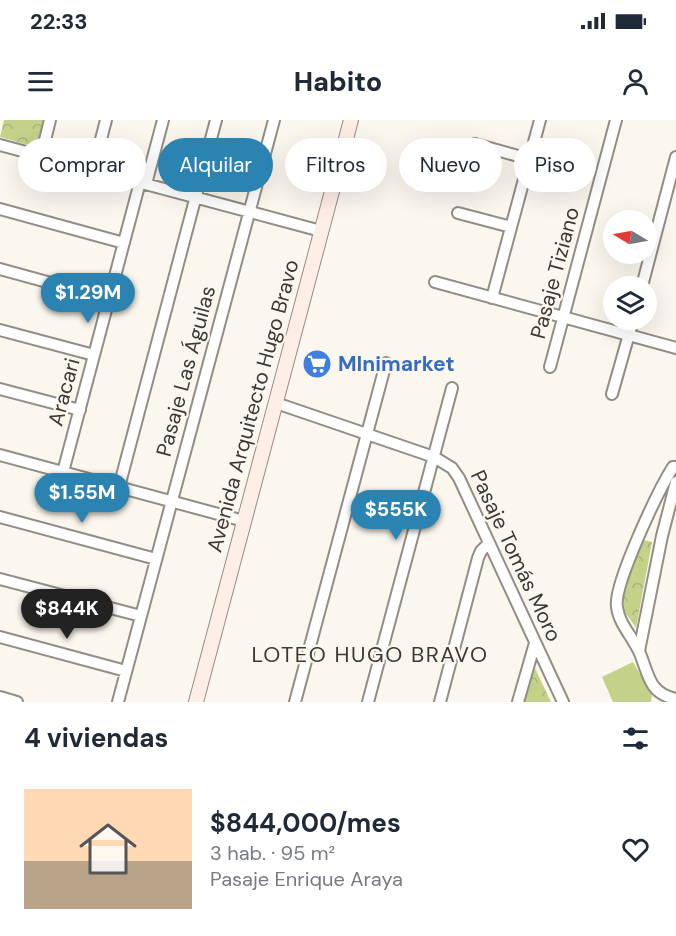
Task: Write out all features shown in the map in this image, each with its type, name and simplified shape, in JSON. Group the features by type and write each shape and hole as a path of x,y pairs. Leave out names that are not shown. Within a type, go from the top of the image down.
{"street":[{"path":"46,138 50,120"},
{"path":"101,138 106,120"},
{"name":"Aracari","path":"146,174 163,120"},
{"path":"118,487 216,120"},
{"name":"Pasaje Las Águilas","path":"118,702 274,120"},
{"name":"Avenida Arquitecto Hugo Bravo","path":"196,702 351,120"},
{"path":"535,138 540,120"},
{"name":"Pasaje Tiziano","path":"550,367 616,120"},
{"path":"0,145 18,150"},
{"path":"645,276 676,157"},
{"path":"146,184 321,231"},
{"name":"Aracari","path":"63,472 124,243 140,192"},
{"path":"492,297 521,192"},
{"path":"0,209 124,243"},
{"path":"458,213 511,227"},
{"path":"0,269 109,299"},
{"path":"435,282 676,348"},
{"path":"0,330 94,355"},
{"path":"612,394 630,330"},
{"path":"295,702 386,363"},
{"path":"368,702 452,388"},
{"path":"0,389 80,410"},
{"name":"Pasaje Tomás Moro","path":"276,403 434,458 448,465 455,472 563,702"},
{"path":"0,455 244,521"},
{"path":"676,467 673,467 666,478 616,597 620,618 639,651 656,690 665,697 676,699"},
{"path":"639,651 662,536 676,482"},
{"path":"0,517 156,559"},
{"path":"641,533 662,536"},
{"path":"440,702 478,558 489,543"},
{"path":"0,579 141,616"},
{"path":"0,637 126,671"},
{"path":"518,702 535,643"},
{"path":"0,697 17,702"}],"green space":[{"path":"4,120 47,120 42,138 18,138 18,142 0,137"},
{"path":"639,539 652,542 636,628 625,612 623,596"},
{"path":"633,662 652,695 651,702 613,702 602,677"},
{"path":"533,664 551,702 523,702"}],"place":[{"name":"MInimarket","path":"317,364"}],"district":[{"name":"LOTEO HUGO BRAVO","path":"370,654"}]}
